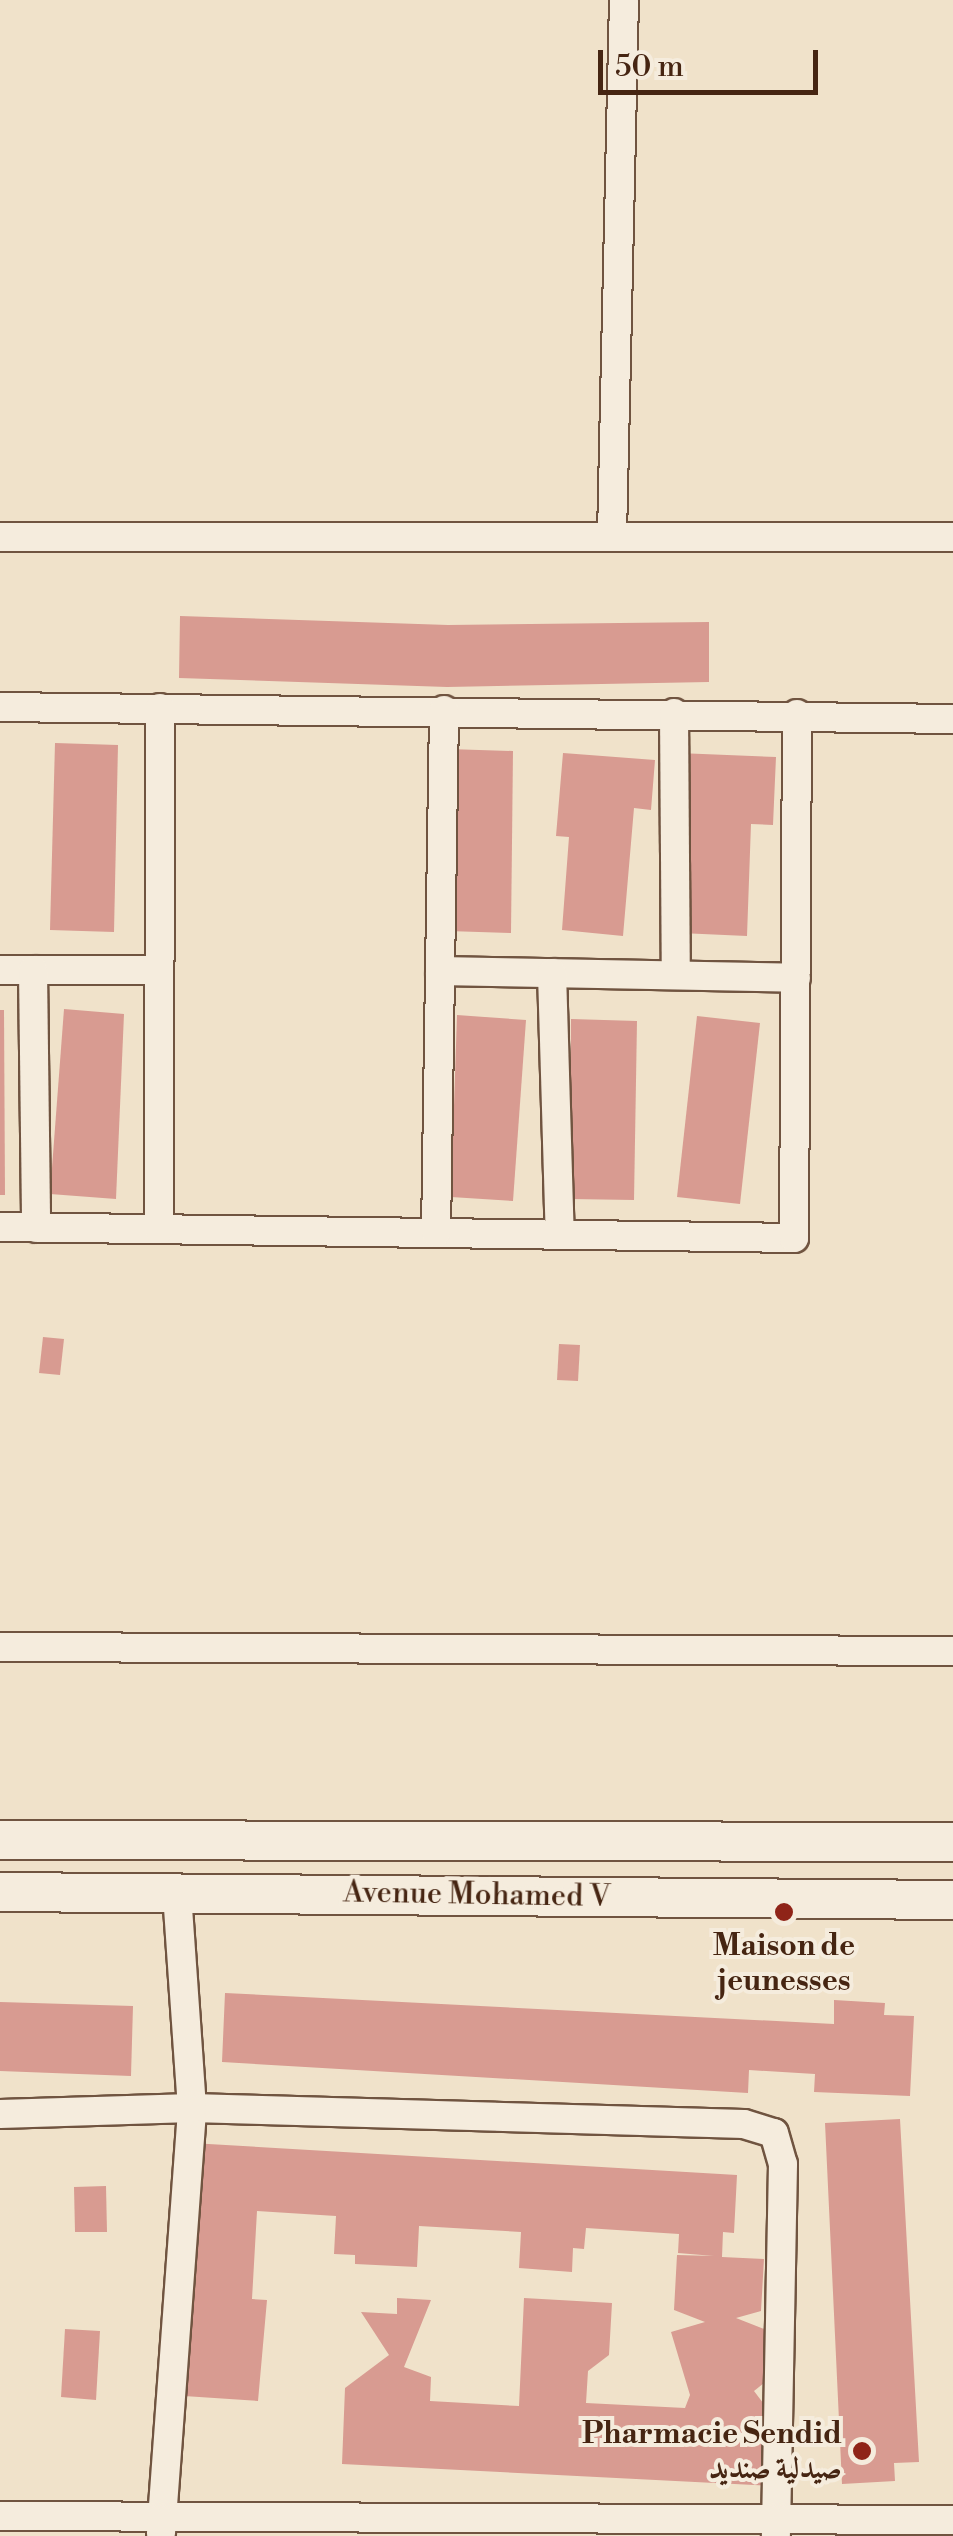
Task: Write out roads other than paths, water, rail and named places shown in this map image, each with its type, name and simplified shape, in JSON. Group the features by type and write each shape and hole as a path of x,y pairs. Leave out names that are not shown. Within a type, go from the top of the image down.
{"street":[{"path":"612,536 624,0"},
{"path":"0,537 953,537"},
{"path":"0,706 953,719"},
{"path":"159,1230 160,708"},
{"path":"436,1233 444,710"},
{"path":"674,713 676,975"},
{"path":"0,1228 794,1238 798,714"},
{"path":"0,970 160,970"},
{"path":"33,970 36,1228"},
{"path":"440,970 796,978"},
{"path":"552,973 560,1235"},
{"path":"0,1647 953,1651"},
{"name":"Avenue Mohamed V","path":"0,1840 953,1842"},
{"path":"162,2527 192,2108 177,1891"},
{"name":"Avenue Mohamed V","path":"0,1892 953,1900"},
{"path":"0,2114 192,2108 744,2124 774,2134 783,2164 775,2527"},
{"path":"0,2516 162,2527 775,2527 953,2520"}],"place":[{"name":"Maison de jeunesses","path":"784,1912"},
{"name":"Pharmacie Sendid صيدلية صنديد","path":"862,2451"}]}
